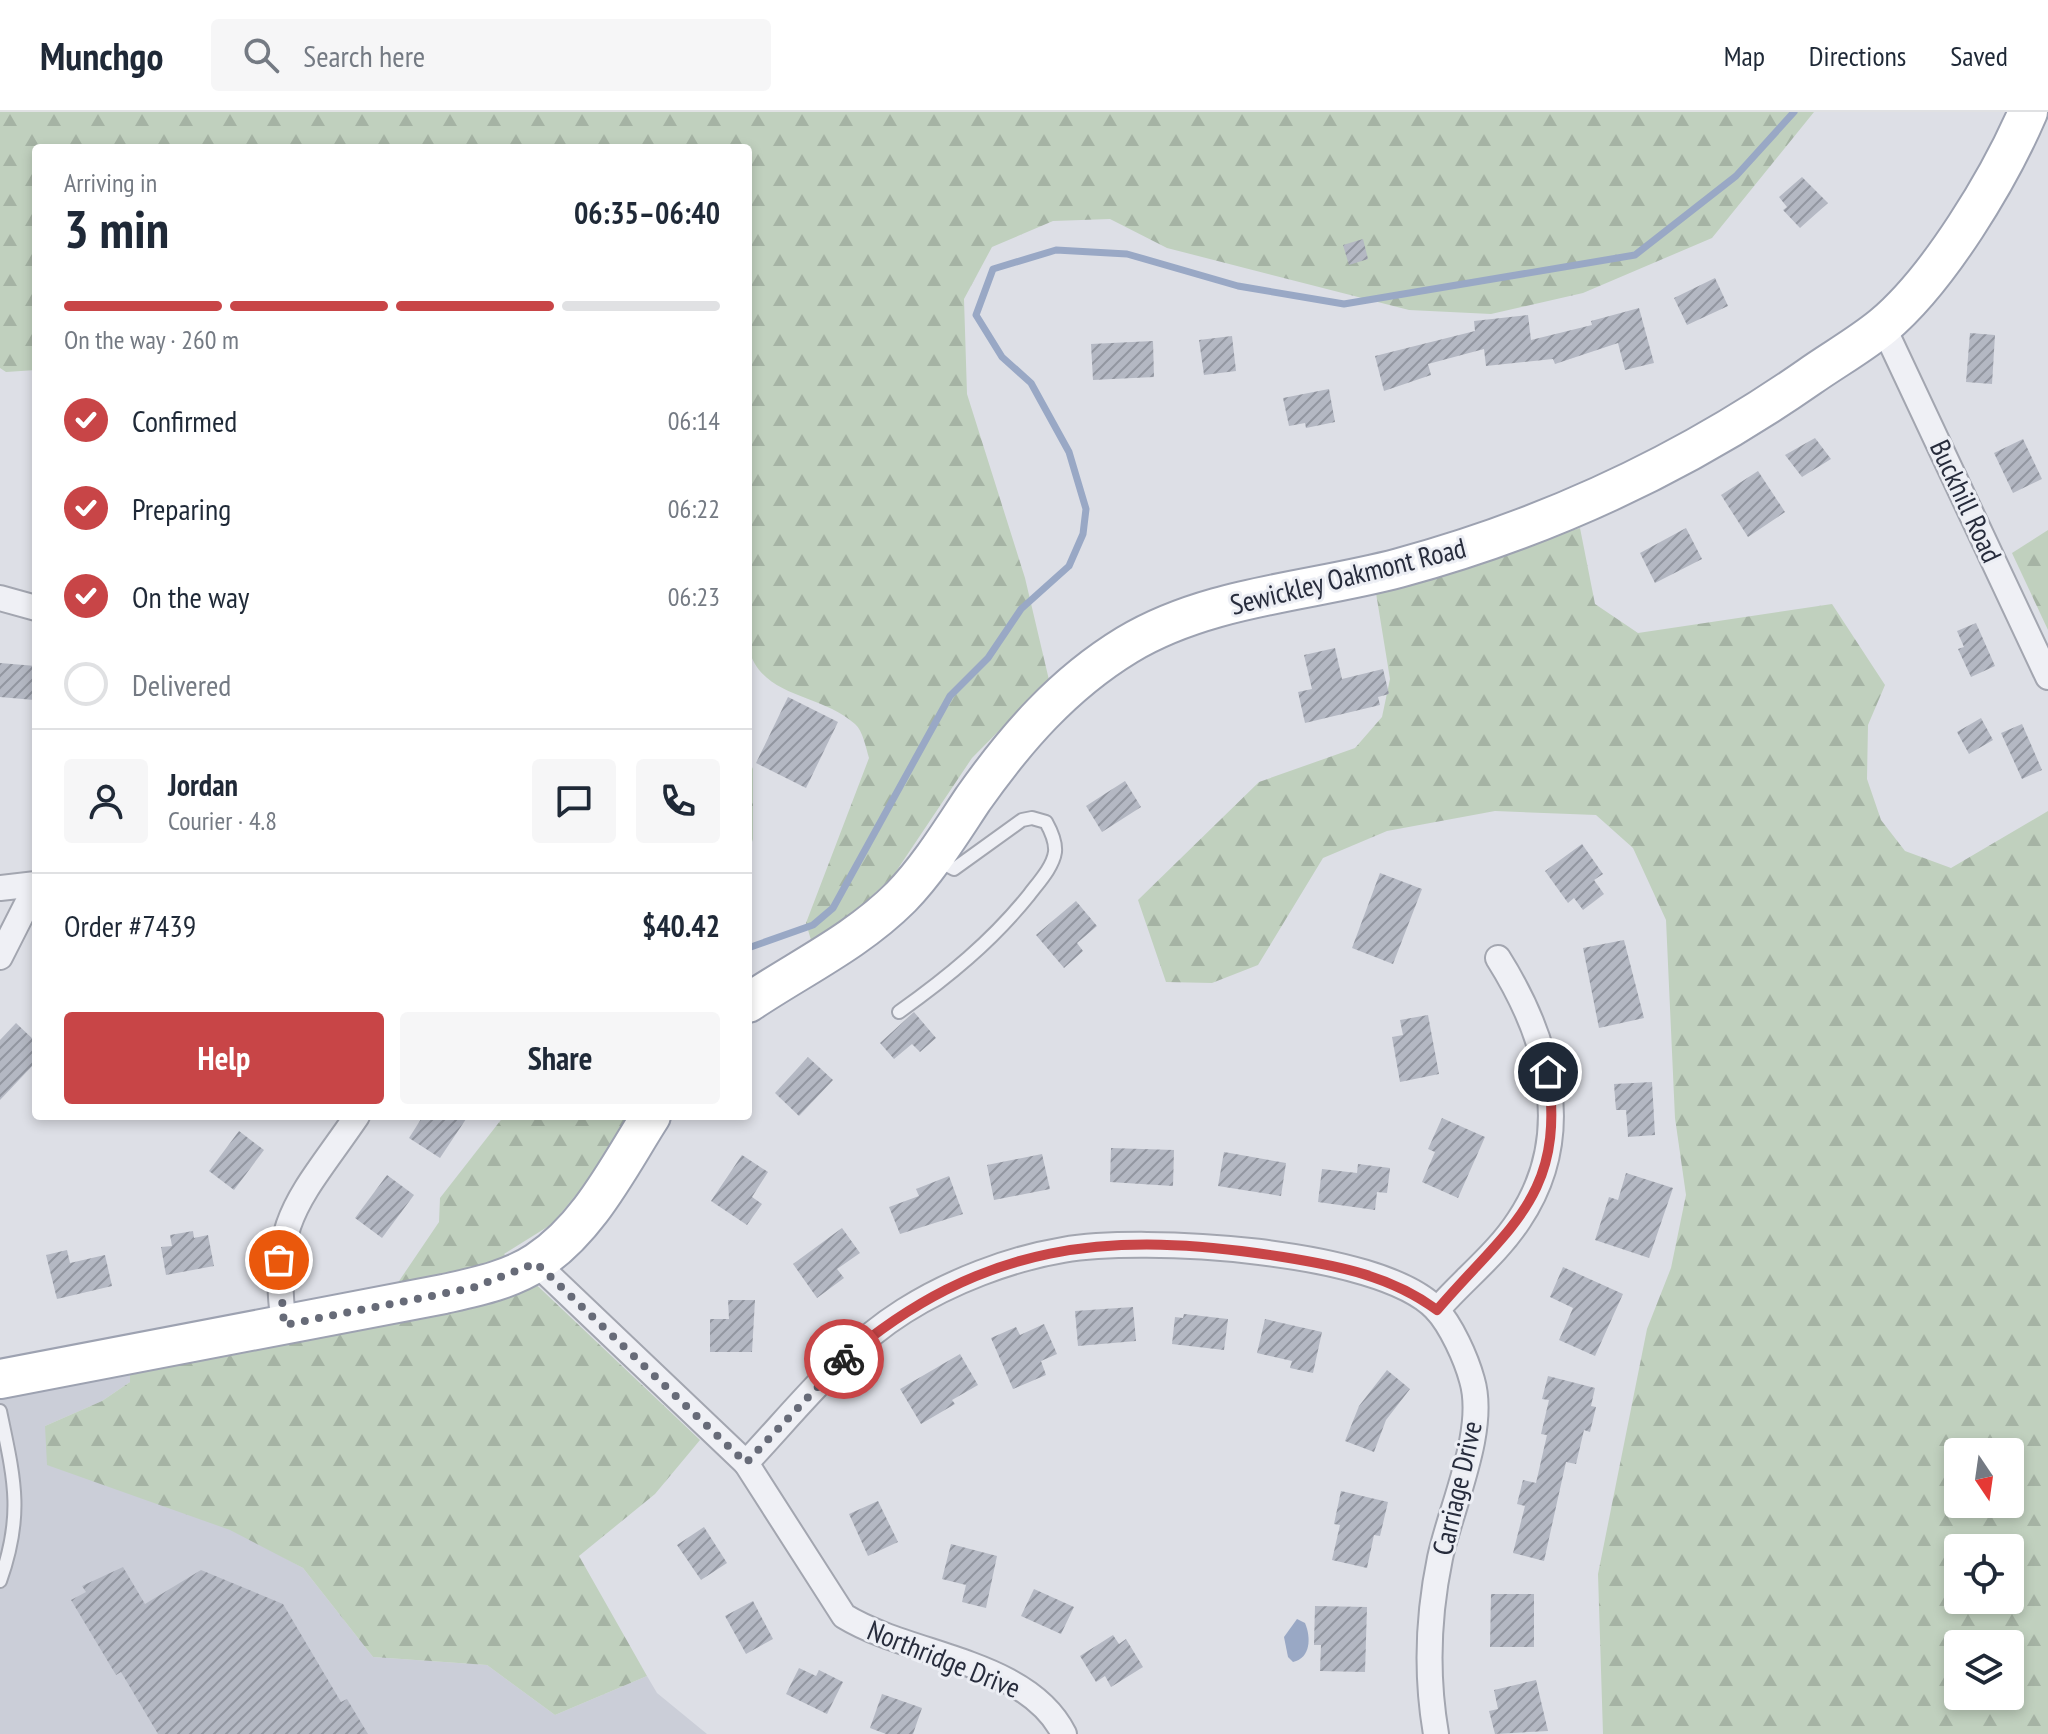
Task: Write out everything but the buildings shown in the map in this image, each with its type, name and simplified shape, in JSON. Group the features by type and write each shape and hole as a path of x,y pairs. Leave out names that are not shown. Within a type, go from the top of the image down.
{"main road":[{"name":"Sewickley Oakmont Road","path":"752,1000 862,931 902,896 1033,722 1075,682 1147,633 1204,611 1434,559 1577,508 1701,446 1771,404 1883,326 1925,279 1969,219 2008,155 2028,112"},
{"path":"0,1379 472,1288 536,1263 582,1220 648,1120"}],"street":[{"name":"Buckhill Road","path":"1883,326 2048,677"},
{"path":"0,598 32,607"},
{"path":"0,888 32,885"},
{"path":"0,957 32,893"},
{"path":"1437,1310 1518,1222 1535,1194 1553,1131 1548,1072 1539,1041 1527,1009 1498,958"},
{"path":"284,1325 279,1260 288,1221 354,1120"},
{"name":"Carriage Drive","path":"746,1463 840,1363 904,1311 977,1275 1059,1251 1125,1243 1254,1253 1379,1277 1398,1284 1437,1310 1467,1366 1476,1406 1439,1561 1432,1610 1429,1684 1436,1734"},
{"path":"536,1263 746,1463"},
{"name":"Northridge Drive","path":"746,1463 844,1616 867,1631 1001,1677 1027,1690 1048,1708 1064,1734"}],"lane":[{"path":"899,1012 958,970 1002,928 1042,879 1055,853 1046,822 1032,818 1022,820 954,869 932,857"},
{"path":"0,1411 16,1495 16,1529 0,1581"}],"shaded area":[{"path":"130,1369 130,1382 102,1401 45,1426 303,1568 373,1657 487,1665 555,1715 647,1676 657,1693 707,1734 0,1734 0,1396"}],"green space":[{"path":"0,112 1814,112 1712,238 1583,293 1491,314 1409,310 1167,248 1110,219 1053,221 992,247 964,299 967,394 1025,578 1049,680 972,758 893,876 859,908 811,940 806,923 869,758 855,724 825,706 778,686 765,676 752,656 752,144 32,144 32,370 6,372 0,368"},
{"path":"1580,528 1595,604 1638,633 1832,604 1885,685 1868,725 1867,779 1881,820 1905,851 1951,868 2048,811 2048,1734 1603,1734 1598,1574 1647,1329 1671,1268 1686,1195 1675,1118 1666,920 1633,848 1596,815 1495,811 1387,831 1323,858 1258,965 1212,983 1166,982 1138,900 1259,782 1355,748 1382,717 1390,679 1376,593"},
{"path":"2048,530 2048,630 2012,553"},
{"path":"752,767 753,769 752,842"},
{"path":"501,1120 626,1120 589,1179 552,1224 504,1254 700,1440 655,1494 579,1556 647,1676 555,1715 487,1665 373,1657 303,1568 230,1530 47,1465 45,1426 102,1401 130,1382 130,1369 372,1321 439,1222 440,1198"}],"water":[{"path":"1297,1619 1305,1623 1309,1640 1306,1652 1293,1662 1288,1657 1284,1637"}],"waterway":[{"path":"752,947 813,925 833,908 950,696 988,658 1021,609 1069,566 1083,534 1086,509 1069,452 1031,383 1002,357 976,315 993,269 1056,250 1127,254 1238,286 1344,304 1635,255 1736,176 1794,112"}],"way so far":[{"path":"279,1260 284,1325 472,1288 536,1263 746,1463 844,1359"}],"route":[{"path":"844,1359 904,1311 943,1290 1018,1262 1094,1245 1156,1244 1304,1261 1379,1277 1398,1284 1437,1310 1499,1246 1535,1194 1553,1131 1548,1072"}]}
